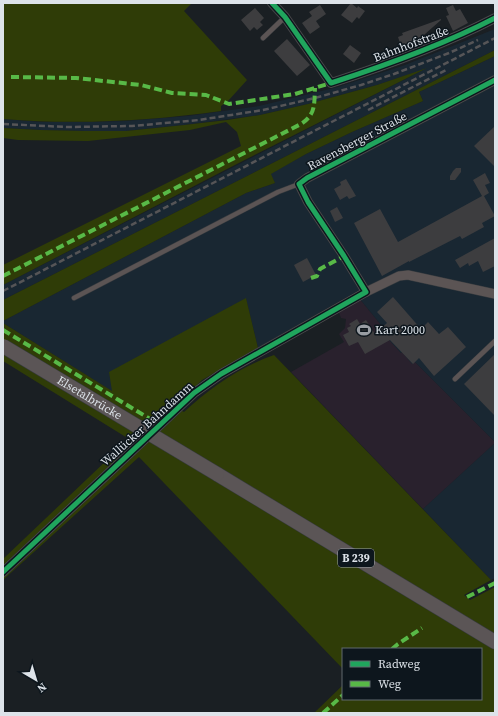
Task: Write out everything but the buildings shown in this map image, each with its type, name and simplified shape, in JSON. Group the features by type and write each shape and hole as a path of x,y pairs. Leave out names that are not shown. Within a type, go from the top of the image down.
{"main road":[{"name":"Elsetalbrücke","path":"3,346 495,642"}],"street":[{"path":"272,3 285,17"},
{"name":"Bahnhofstraße","path":"285,17 331,83 361,74 420,51 455,37 495,18"},
{"name":"Ravensberger Straße","path":"366,292 308,202 299,184 495,80"},
{"name":"Wallücker Bahndamm","path":"3,572 194,393 221,374 366,292 399,276 408,275 495,294"}],"lane":[{"path":"262,38 285,17"},
{"path":"74,298 278,192 299,184"},
{"path":"455,379 495,341"}],"shaded area":[{"path":"495,29 495,50 3,300 3,285 423,70 377,85 308,104 260,115 184,125 126,131 41,130 3,128 3,119 42,122 125,121 188,116 259,106 338,87 405,65"},
{"path":"495,56 495,442 415,362 412,364 402,352 401,353 379,329 382,326 359,298 347,297 258,348 246,299 113,392 3,323 3,321 246,193 275,183 270,174 306,154 352,132 423,101 419,92"},
{"name":"Kart 2000","path":"359,298 382,326 380,329 401,353 402,352 415,362 495,442 423,509 291,372 344,342 339,334 345,328 346,319 341,318 338,310"},
{"path":"495,443 495,578 491,580 423,509"}],"green space":[{"path":"3,3 192,3 184,11 247,80 228,101 221,106 221,111 140,120 58,122 3,119"},
{"path":"495,50 495,56 419,92 423,101 306,154 271,174 275,183 246,193 3,321 3,300"},
{"path":"427,68 227,169 3,285 3,265 241,146 237,132 226,122 190,130 88,141 18,140 3,138 3,128 126,131 227,120 260,115 308,104 377,85"},
{"path":"246,298 258,348 202,380 175,407 184,412 215,386 226,379 249,365 274,355 491,580 464,595 470,600 495,587 495,713 314,713 342,686 342,700 482,700 482,648 342,648 342,668 139,457 3,580 3,559 129,439 3,361 3,323 112,391 109,372"}],"railway":[{"path":"3,291 495,38"},
{"path":"3,124 67,127 132,126 199,120 263,110 315,98 361,85 449,53 478,40"},
{"path":"368,110 448,69"}],"marked path":[{"path":"11,77 76,78 141,85 172,93 206,95 229,104 295,94 331,83"},
{"path":"3,276 301,124 312,113 315,88"},
{"path":"311,278 317,276 320,269 344,256"},
{"path":"3,330 160,425"},
{"path":"467,597 495,583"},
{"path":"393,648 422,628"},
{"path":"323,713 342,696"}],"cycle path":[{"path":"272,3 285,17 331,83 414,54 495,18"},
{"path":"3,572 194,393 221,374 366,292 308,202 299,184 307,178 495,80"}],"place":[{"name":"Kart 2000","path":"364,330"}]}
